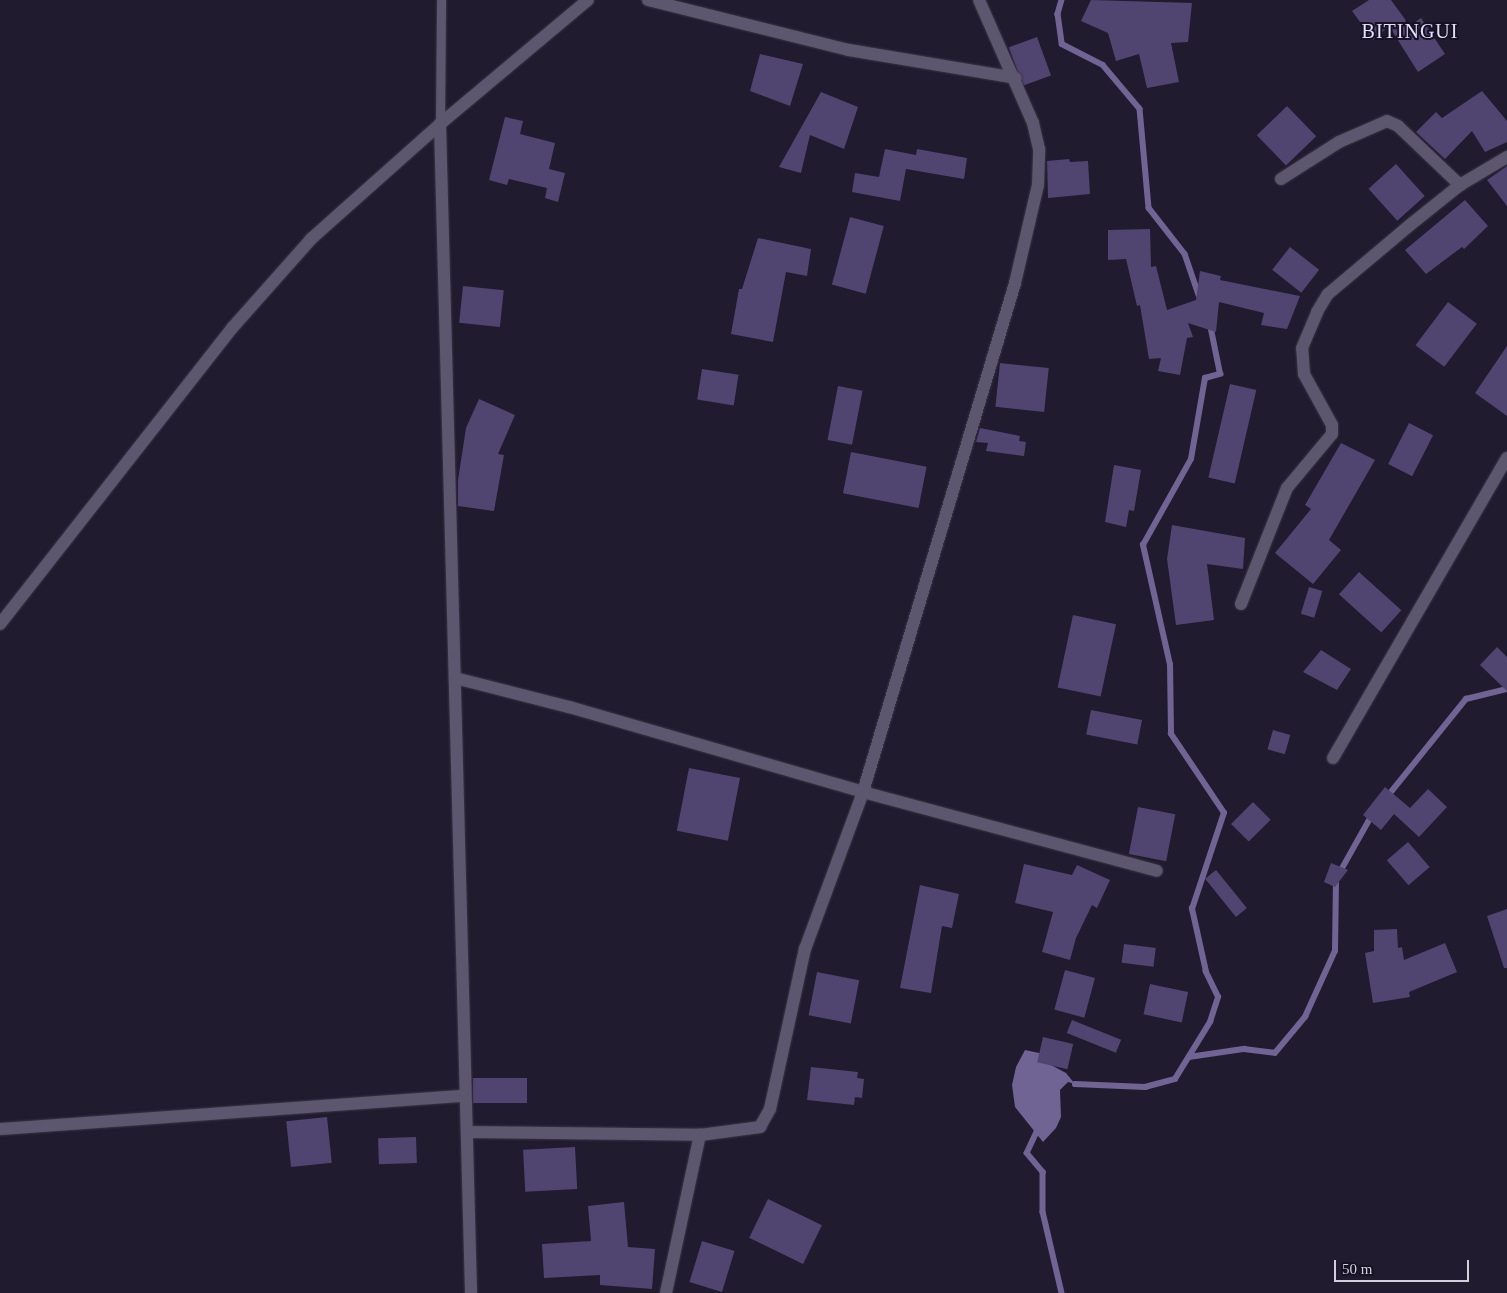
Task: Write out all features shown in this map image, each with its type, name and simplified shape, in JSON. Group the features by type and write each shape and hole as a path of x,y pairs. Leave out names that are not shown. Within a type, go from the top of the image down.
{"street":[{"path":"0,624 233,327 311,239 440,124 588,0"},
{"path":"648,0 849,50 1016,78"},
{"path":"467,1132 700,1135 760,1127 770,1109 804,949 863,792 1015,283 1038,185 1039,149 1016,78 980,0"},
{"path":"1281,179 1339,142 1387,121 1398,126 1460,185"},
{"path":"440,124 471,1293"},
{"path":"1241,604 1287,488 1332,434 1332,425 1304,374 1302,348 1317,312 1328,294 1460,185 1507,157"},
{"path":"1332,758 1507,458"},
{"path":"455,678 569,707 863,792 1157,872"},
{"path":"0,1129 466,1096"},
{"path":"666,1293 700,1135"}],"lane":[{"path":"440,124 441,0"}],"shaded area":[{"path":"1025,1050 1039,1053 1051,1065 1066,1073 1075,1084 1068,1082 1060,1090 1061,1117 1056,1128 1043,1142 1015,1107 1012,1085 1016,1067"}],"building":[{"path":"1091,0 1192,3 1188,42 1171,43 1179,82 1147,88 1139,54 1116,61 1108,33 1081,21"},
{"path":"1369,0 1391,0 1410,26 1421,18 1445,54 1418,72 1389,26 1373,40 1352,11"},
{"path":"1037,37 1051,76 1023,86 1009,47"},
{"path":"760,54 803,64 790,106 750,91"},
{"path":"1482,91 1507,121 1507,142 1485,152 1472,131 1445,159 1416,132 1436,112 1442,118"},
{"path":"821,92 858,107 844,149 810,135 801,173 779,167"},
{"path":"1287,106 1316,136 1286,165 1257,135"},
{"path":"505,117 523,121 520,134 555,143 549,169 565,173 558,202 545,198 547,188 509,179 507,185 489,180"},
{"path":"885,149 916,155 917,149 967,158 964,179 906,169 900,201 852,192 855,173 879,177"},
{"path":"1069,159 1070,162 1088,161 1090,194 1048,198 1047,161"},
{"path":"1396,164 1425,196 1397,221 1369,189"},
{"path":"1507,166 1507,206 1487,180"},
{"path":"1465,200 1488,226 1464,249 1462,247 1426,274 1405,250"},
{"path":"850,217 884,226 866,294 832,285"},
{"path":"1150,229 1151,267 1156,266 1167,310 1196,300 1200,271 1221,276 1220,280 1300,296 1287,329 1261,325 1264,313 1219,302 1216,332 1188,323 1193,337 1187,338 1180,375 1158,371 1161,358 1149,359 1140,305 1137,306 1126,259 1108,260 1108,230"},
{"path":"758,238 811,249 807,276 786,272 773,342 731,334 739,289 742,289"},
{"path":"1290,247 1319,270 1301,293 1272,270"},
{"path":"463,286 504,290 500,327 459,323"},
{"path":"1448,302 1477,324 1444,367 1416,345"},
{"path":"1507,346 1507,416 1475,393"},
{"path":"1000,363 1049,368 1044,412 995,407"},
{"path":"702,369 739,375 734,405 697,400"},
{"path":"1230,384 1256,390 1235,484 1208,478"},
{"path":"838,386 863,391 852,445 828,440"},
{"path":"479,399 515,415 498,454 504,455 494,511 458,506 458,480 466,428"},
{"path":"1409,423 1433,435 1412,476 1388,464"},
{"path":"980,428 1020,436 1019,441 1026,442 1024,456 986,451 988,443 976,442"},
{"path":"1341,443 1375,460 1329,540 1341,550 1313,584 1275,553 1311,509 1305,505"},
{"path":"851,452 927,467 919,508 843,493"},
{"path":"1114,465 1141,470 1134,511 1129,510 1126,527 1105,522"},
{"path":"1172,525 1245,538 1243,569 1207,564 1214,620 1176,625 1167,559"},
{"path":"1359,572 1401,610 1381,632 1339,594"},
{"path":"1309,587 1322,591 1314,618 1301,614"},
{"path":"1073,615 1116,624 1101,697 1058,687"},
{"path":"1497,647 1507,657 1507,691 1480,665"},
{"path":"1321,650 1351,669 1337,690 1303,672"},
{"path":"1091,710 1142,720 1137,744 1086,735"},
{"path":"1273,730 1290,735 1285,754 1267,749"},
{"path":"689,768 740,778 728,841 677,831"},
{"path":"1385,787 1410,808 1428,789 1447,807 1419,837 1394,814 1381,830 1363,815"},
{"path":"1253,802 1271,820 1249,842 1231,824"},
{"path":"1138,807 1175,814 1166,861 1129,854"},
{"path":"1408,842 1430,867 1409,885 1387,860"},
{"path":"1331,863 1348,870 1335,887 1324,882"},
{"path":"1024,864 1072,875 1077,865 1110,880 1097,908 1092,905 1076,938 1070,960 1042,952 1053,912 1015,903"},
{"path":"1216,870 1247,908 1236,917 1205,879"},
{"path":"920,885 959,894 952,928 942,926 931,993 900,988"},
{"path":"1507,909 1507,968 1504,968 1487,916"},
{"path":"1397,929 1398,948 1402,947 1404,960 1445,943 1457,972 1409,992 1410,997 1373,1003 1365,953 1374,951 1374,930"},
{"path":"1124,944 1156,948 1153,967 1122,963"},
{"path":"1065,970 1095,978 1084,1018 1054,1010"},
{"path":"817,972 859,980 851,1023 809,1015"},
{"path":"1150,984 1188,992 1182,1022 1144,1014"},
{"path":"1072,1020 1121,1040 1116,1053 1067,1033"},
{"path":"1043,1037 1073,1044 1067,1069 1037,1062"},
{"path":"811,1067 858,1072 857,1078 864,1079 862,1098 855,1097 854,1105 807,1100"},
{"path":"473,1078 527,1078 527,1103 473,1103"},
{"path":"327,1117 332,1163 291,1167 286,1121"},
{"path":"416,1137 417,1163 379,1164 378,1138"},
{"path":"575,1147 577,1189 525,1192 523,1150"},
{"path":"768,1199 822,1225 803,1264 749,1238"},
{"path":"624,1202 628,1247 655,1249 652,1289 600,1285 600,1275 544,1278 542,1244 591,1241 588,1206"},
{"path":"702,1241 735,1251 722,1292 689,1282"}],"waterway":[{"path":"1062,0 1058,14 1062,44 1103,65 1140,109 1149,208 1185,254 1199,295"},
{"path":"1075,1084 1145,1087 1175,1079 1210,1022 1218,997 1206,972 1192,909 1224,813 1171,734 1170,665 1143,545 1191,459 1205,378 1220,374 1210,325"},
{"path":"1387,797 1466,699 1507,689"},
{"path":"1189,1057 1244,1049 1275,1053 1305,1017 1335,951 1336,879 1373,813"},
{"path":"1037,1132 1027,1153 1043,1172 1043,1212 1062,1293"}],"district":[{"name":"BITINGUI","path":"1410,31"}]}
